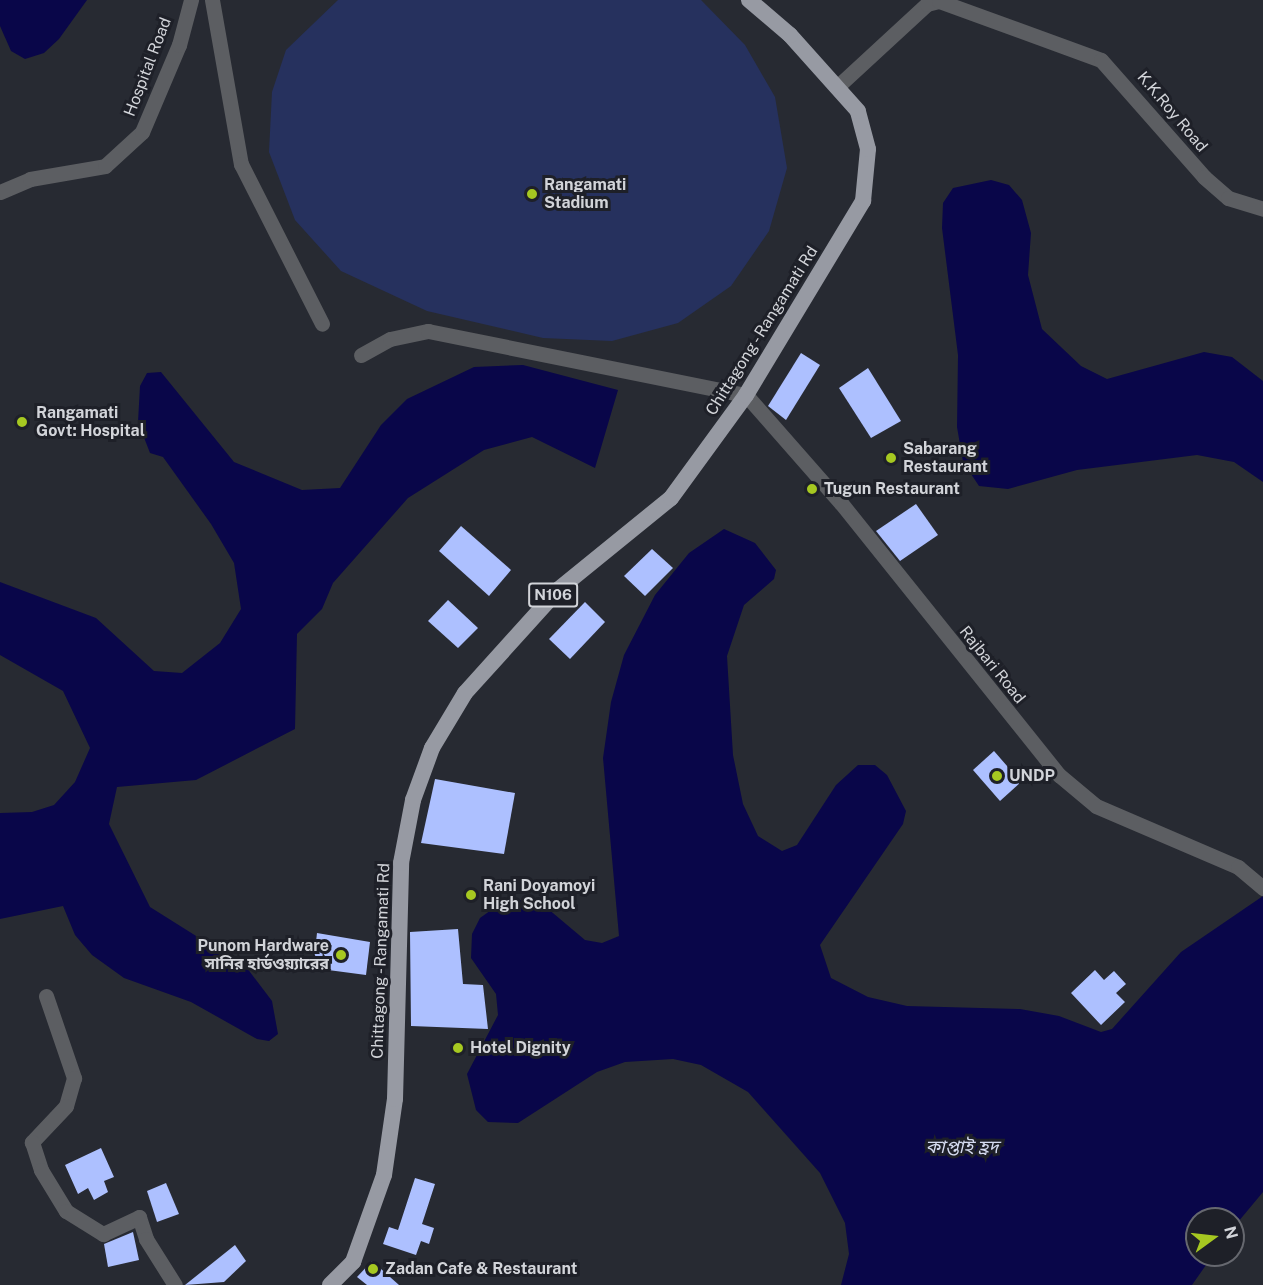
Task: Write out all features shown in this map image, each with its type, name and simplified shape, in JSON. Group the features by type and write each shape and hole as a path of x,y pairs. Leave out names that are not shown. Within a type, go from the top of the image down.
{"highway":[{"name":"Chittagong - Rangamati Rd","path":"330,1285 353,1262 384,1175 395,1099 401,863 413,800 432,748 473,684 559,589 671,498 746,395 863,201 868,149 858,111 838,86 749,0"}],"street":[{"name":"Hospital Road","path":"0,192 30,178 105,166 142,132 179,45 191,0"},
{"path":"212,0 241,164 322,324"},
{"name":"K.K.Roy Road","path":"838,86 927,4 939,1 1101,60 1204,177 1228,198 1263,208"},
{"path":"361,355 390,339 428,332 746,395"},
{"name":"Rajbari Road","path":"746,395 841,503 1059,775 1096,806 1238,867 1263,888"},
{"path":"46,996 74,1078 66,1106 32,1143 41,1170 66,1210 103,1234 139,1217 146,1239 175,1285"}],"shaded area":[{"name":"Rangamati Stadium","path":"338,0 701,0 745,45 775,97 787,168 769,231 731,286 678,323 612,341 543,338 427,311 341,271 295,220 269,152 272,92 286,50"}],"water":[{"path":"0,0 87,0 59,39 44,53 25,59 11,51 0,26"},
{"path":"991,180 1009,185 1022,200 1031,233 1028,275 1042,329 1081,366 1107,379 1204,352 1232,357 1263,381 1263,482 1234,462 1197,455 1077,470 1008,489 979,486 963,462 957,427 958,355 942,228 943,203 953,188"},
{"path":"523,365 618,390 595,468 532,437 484,450 408,498 333,583 322,609 297,634 295,729 196,780 117,787 109,824 150,907 247,968 272,1001 278,1034 269,1041 257,1039 191,1002 124,978 92,955 75,935 63,906 0,919 0,813 32,812 54,805 75,782 90,748 63,691 0,655 0,582 96,618 154,671 182,673 220,643 241,609 234,563 211,524 163,457 150,453 138,422 140,386 147,373 161,372 234,462 302,490 340,488 381,425 407,399 474,367"},
{"name":"কাপ্তাই হ্রদ","path":"724,529 755,543 776,570 774,579 744,605 727,656 733,755 743,804 758,836 782,851 797,845 836,785 858,765 875,765 887,775 906,811 903,824 820,945 831,978 868,997 907,1006 1020,1009 1059,1016 1101,1032 1112,1029 1181,952 1263,896 1263,1192 1245,1214 1245,1207 1185,1207 1185,1267 1205,1267 1192,1285 841,1285 849,1254 845,1223 820,1173 748,1092 701,1065 673,1059 625,1062 597,1072 518,1123 488,1122 476,1110 467,1074 498,1015 496,994 471,958 472,934 480,918 501,903 521,900 541,903 585,940 602,943 619,936 603,758 611,702 624,655 655,595 689,553"}],"building":[{"path":"801,353 820,365 786,420 768,406"},
{"path":"868,368 901,421 871,438 839,388"},
{"path":"916,504 938,535 900,561 876,531"},
{"path":"461,526 511,570 489,596 439,551"},
{"path":"652,549 673,568 645,596 624,576"},
{"path":"448,600 478,628 458,648 428,621"},
{"path":"585,602 605,622 570,659 549,639"},
{"name":"UNDP","path":"994,751 1021,782 1000,801 973,770"},
{"path":"435,779 515,793 504,854 421,843"},
{"path":"458,929 463,984 483,985 488,1029 411,1026 410,932"},
{"name":"Punom Hardware সানির হার্ডওয়্যারের","path":"317,933 370,942 366,975 313,968"},
{"path":"1095,970 1104,980 1114,971 1126,984 1116,993 1125,1002 1101,1025 1071,993"},
{"path":"101,1148 114,1177 104,1181 108,1192 94,1200 88,1188 78,1194 65,1165"},
{"path":"415,1178 435,1184 422,1224 434,1228 429,1244 421,1241 416,1255 383,1244 389,1227 398,1230"},
{"path":"166,1183 179,1214 157,1222 147,1191"},
{"path":"133,1232 139,1260 108,1267 104,1244"},
{"path":"235,1245 246,1261 224,1282 185,1285"},
{"name":"Zadan Cafe & Restaurant","path":"372,1261 399,1285 367,1285 357,1277"}],"place":[{"name":"Rangamati Stadium","path":"532,194"},
{"name":"Rangamati Govt: Hospital","path":"22,422"},
{"name":"Sabarang Restaurant","path":"891,458"},
{"name":"Tugun Restaurant","path":"812,489"},
{"name":"UNDP","path":"997,776"},
{"name":"Rani Doyamoyi High School","path":"471,895"},
{"name":"Punom Hardware সানির হার্ডওয়্যারের","path":"341,955"},
{"name":"Hotel Dignity","path":"458,1048"},
{"name":"Zadan Cafe & Restaurant","path":"373,1269"}]}
